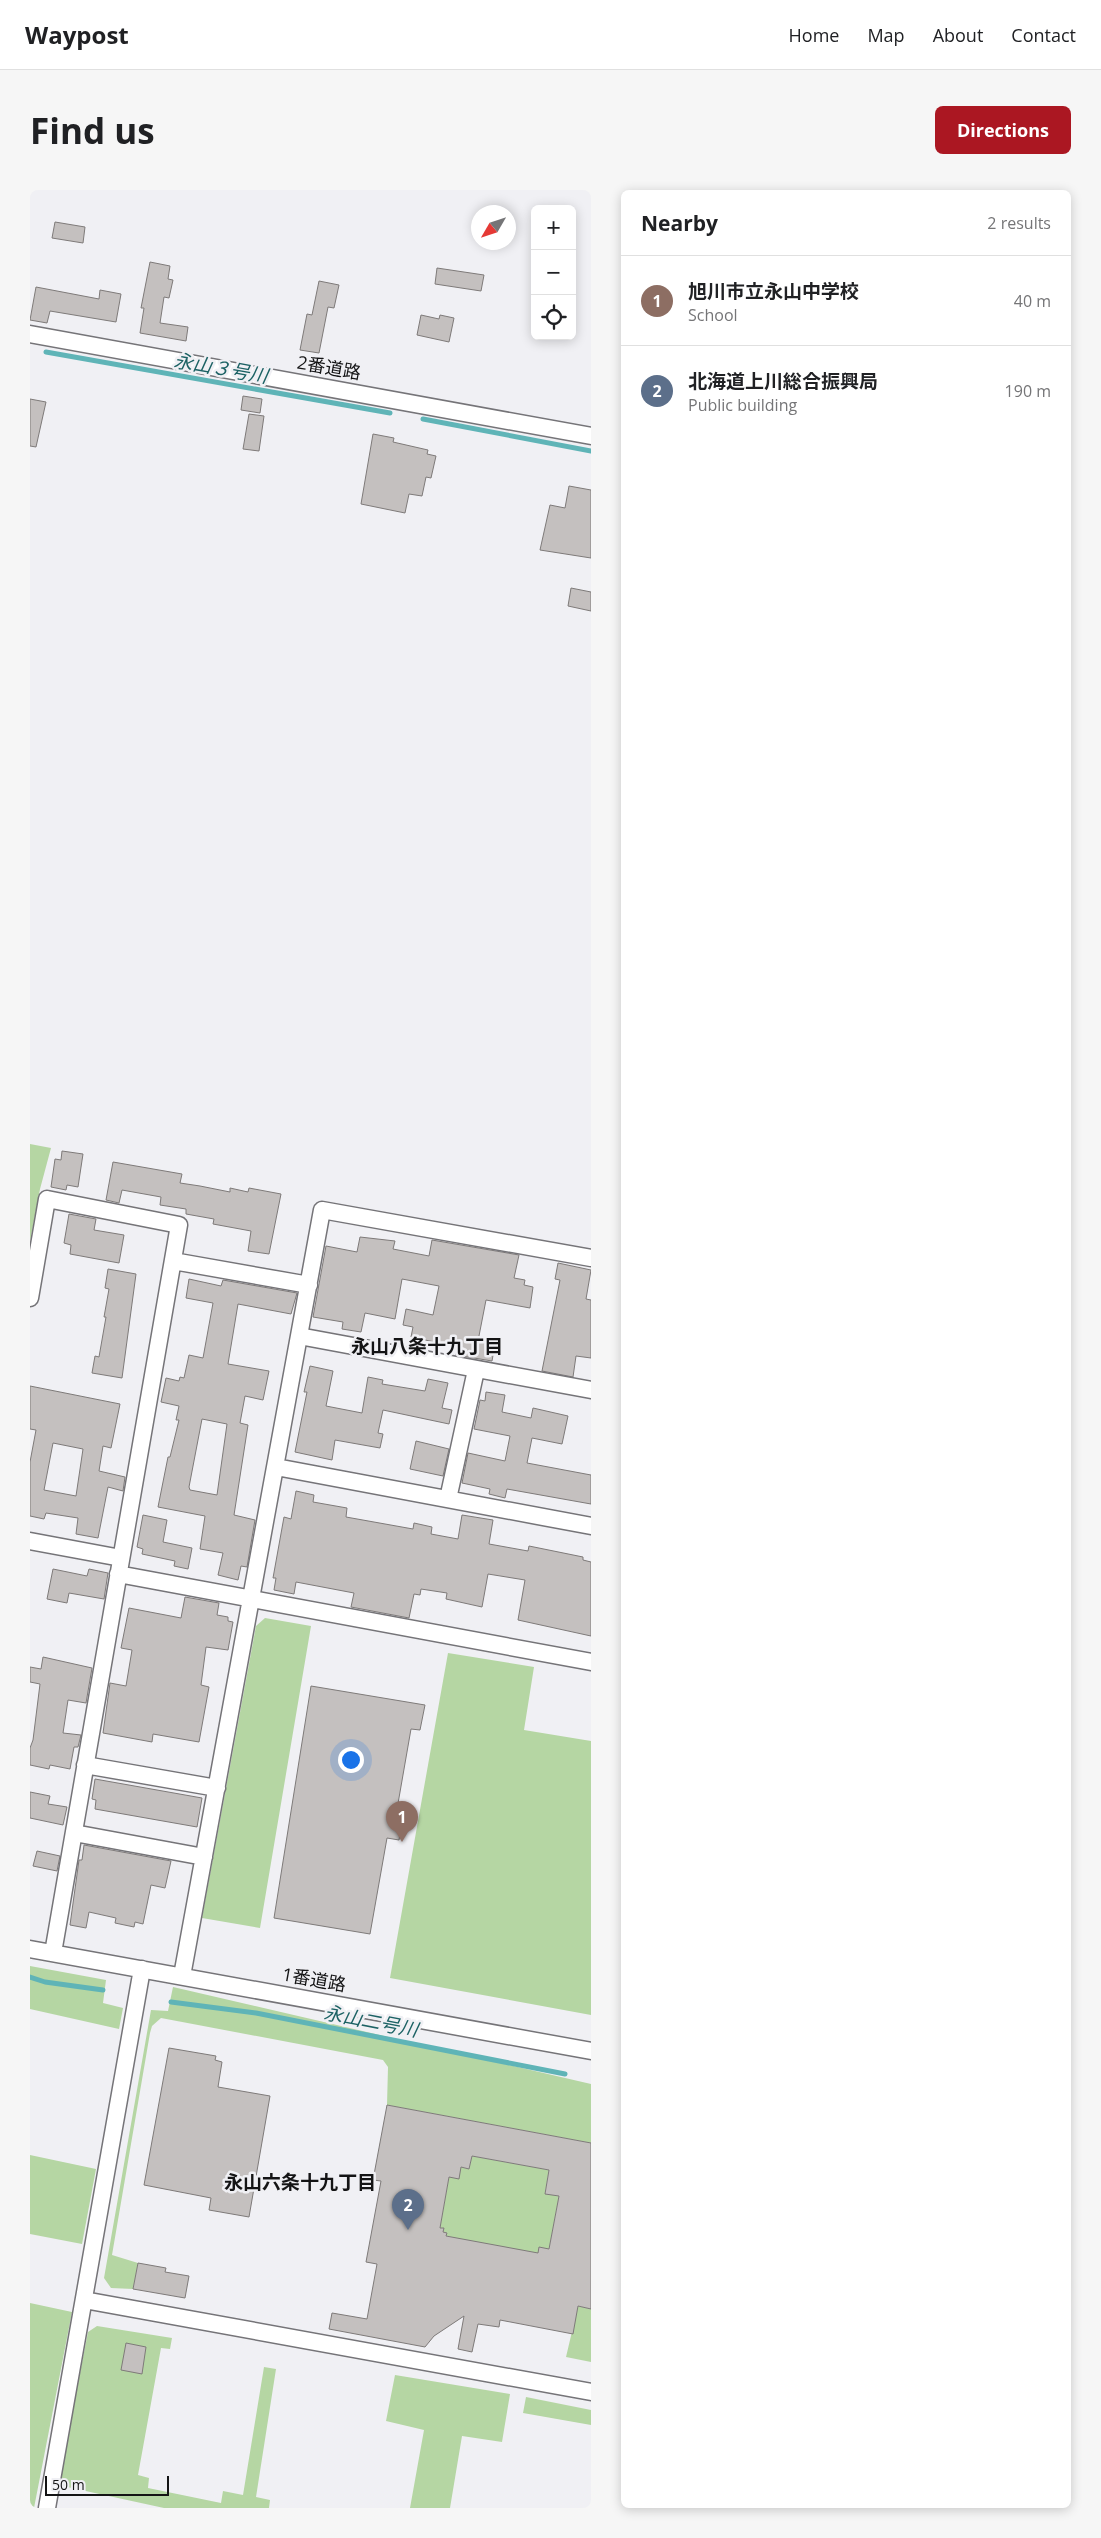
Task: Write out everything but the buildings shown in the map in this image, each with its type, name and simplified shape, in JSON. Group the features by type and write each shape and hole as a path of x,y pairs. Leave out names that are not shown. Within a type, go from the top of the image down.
{"street":[{"name":"2番道路","path":"30,334 591,436"},
{"path":"30,1298 47,1199 179,1225 53,1953"},
{"path":"182,1976 322,1210 591,1258"},
{"path":"173,1261 309,1285"},
{"path":"299,1336 591,1390"},
{"path":"448,1499 476,1370"},
{"path":"276,1467 591,1526"},
{"path":"30,1541 121,1558"},
{"path":"118,1574 591,1662"},
{"path":"85,1765 217,1788"},
{"path":"74,1833 204,1857"},
{"name":"1番道路","path":"30,1949 591,2051"},
{"path":"47,2508 142,1969"},
{"path":"84,2300 591,2392"}],"green space":[{"path":"30,1144 51,1148 40,1189 30,1241"},
{"path":"265,1618 311,1626 260,1928 202,1918 256,1626"},
{"path":"448,1653 534,1667 524,1730 591,1741 591,2015 390,1978"},
{"path":"30,1966 106,1980 103,2003 123,2008 119,2029 30,2009"},
{"path":"173,1987 591,2084 591,2143 387,2105 388,2067 383,2060 161,2018 152,2026 150,2033 112,2255 138,2263 133,2289 111,2288 104,2278 151,2010 168,2011"},
{"path":"30,2155 96,2169 82,2244 30,2234"},
{"path":"472,2156 549,2170 545,2193 559,2196 549,2249 538,2257 446,2236 447,2233 443,2232 444,2229 440,2228 449,2177 461,2167 469,2169"},
{"path":"30,2303 72,2312 34,2508 30,2508"},
{"path":"578,2306 591,2309 591,2362 566,2357"},
{"path":"97,2326 172,2338 170,2349 161,2348 138,2475 149,2478 148,2488 221,2503 223,2491 243,2495 264,2367 276,2369 256,2497 270,2500 269,2508 164,2508 58,2485 88,2332"},
{"path":"395,2375 510,2394 502,2442 462,2436 450,2508 410,2508 424,2430 386,2421"},
{"path":"526,2397 591,2410 591,2425 523,2413"}],"waterway":[{"name":"永山３号川","path":"46,352 390,413"},
{"name":"永山３号川","path":"423,419 591,451"},
{"name":"永山二号川","path":"30,1977 45,1982 103,1990"},
{"name":"永山二号川","path":"171,2002 256,2013 565,2074"}],"place":[{"name":"旭川市立永山中学校","path":"402,1842"},
{"name":"北海道上川総合振興局","path":"408,2230"}],"district":[{"name":"永山八条十九丁目","path":"427,1346"},
{"name":"永山六条十九丁目","path":"300,2182"}]}
